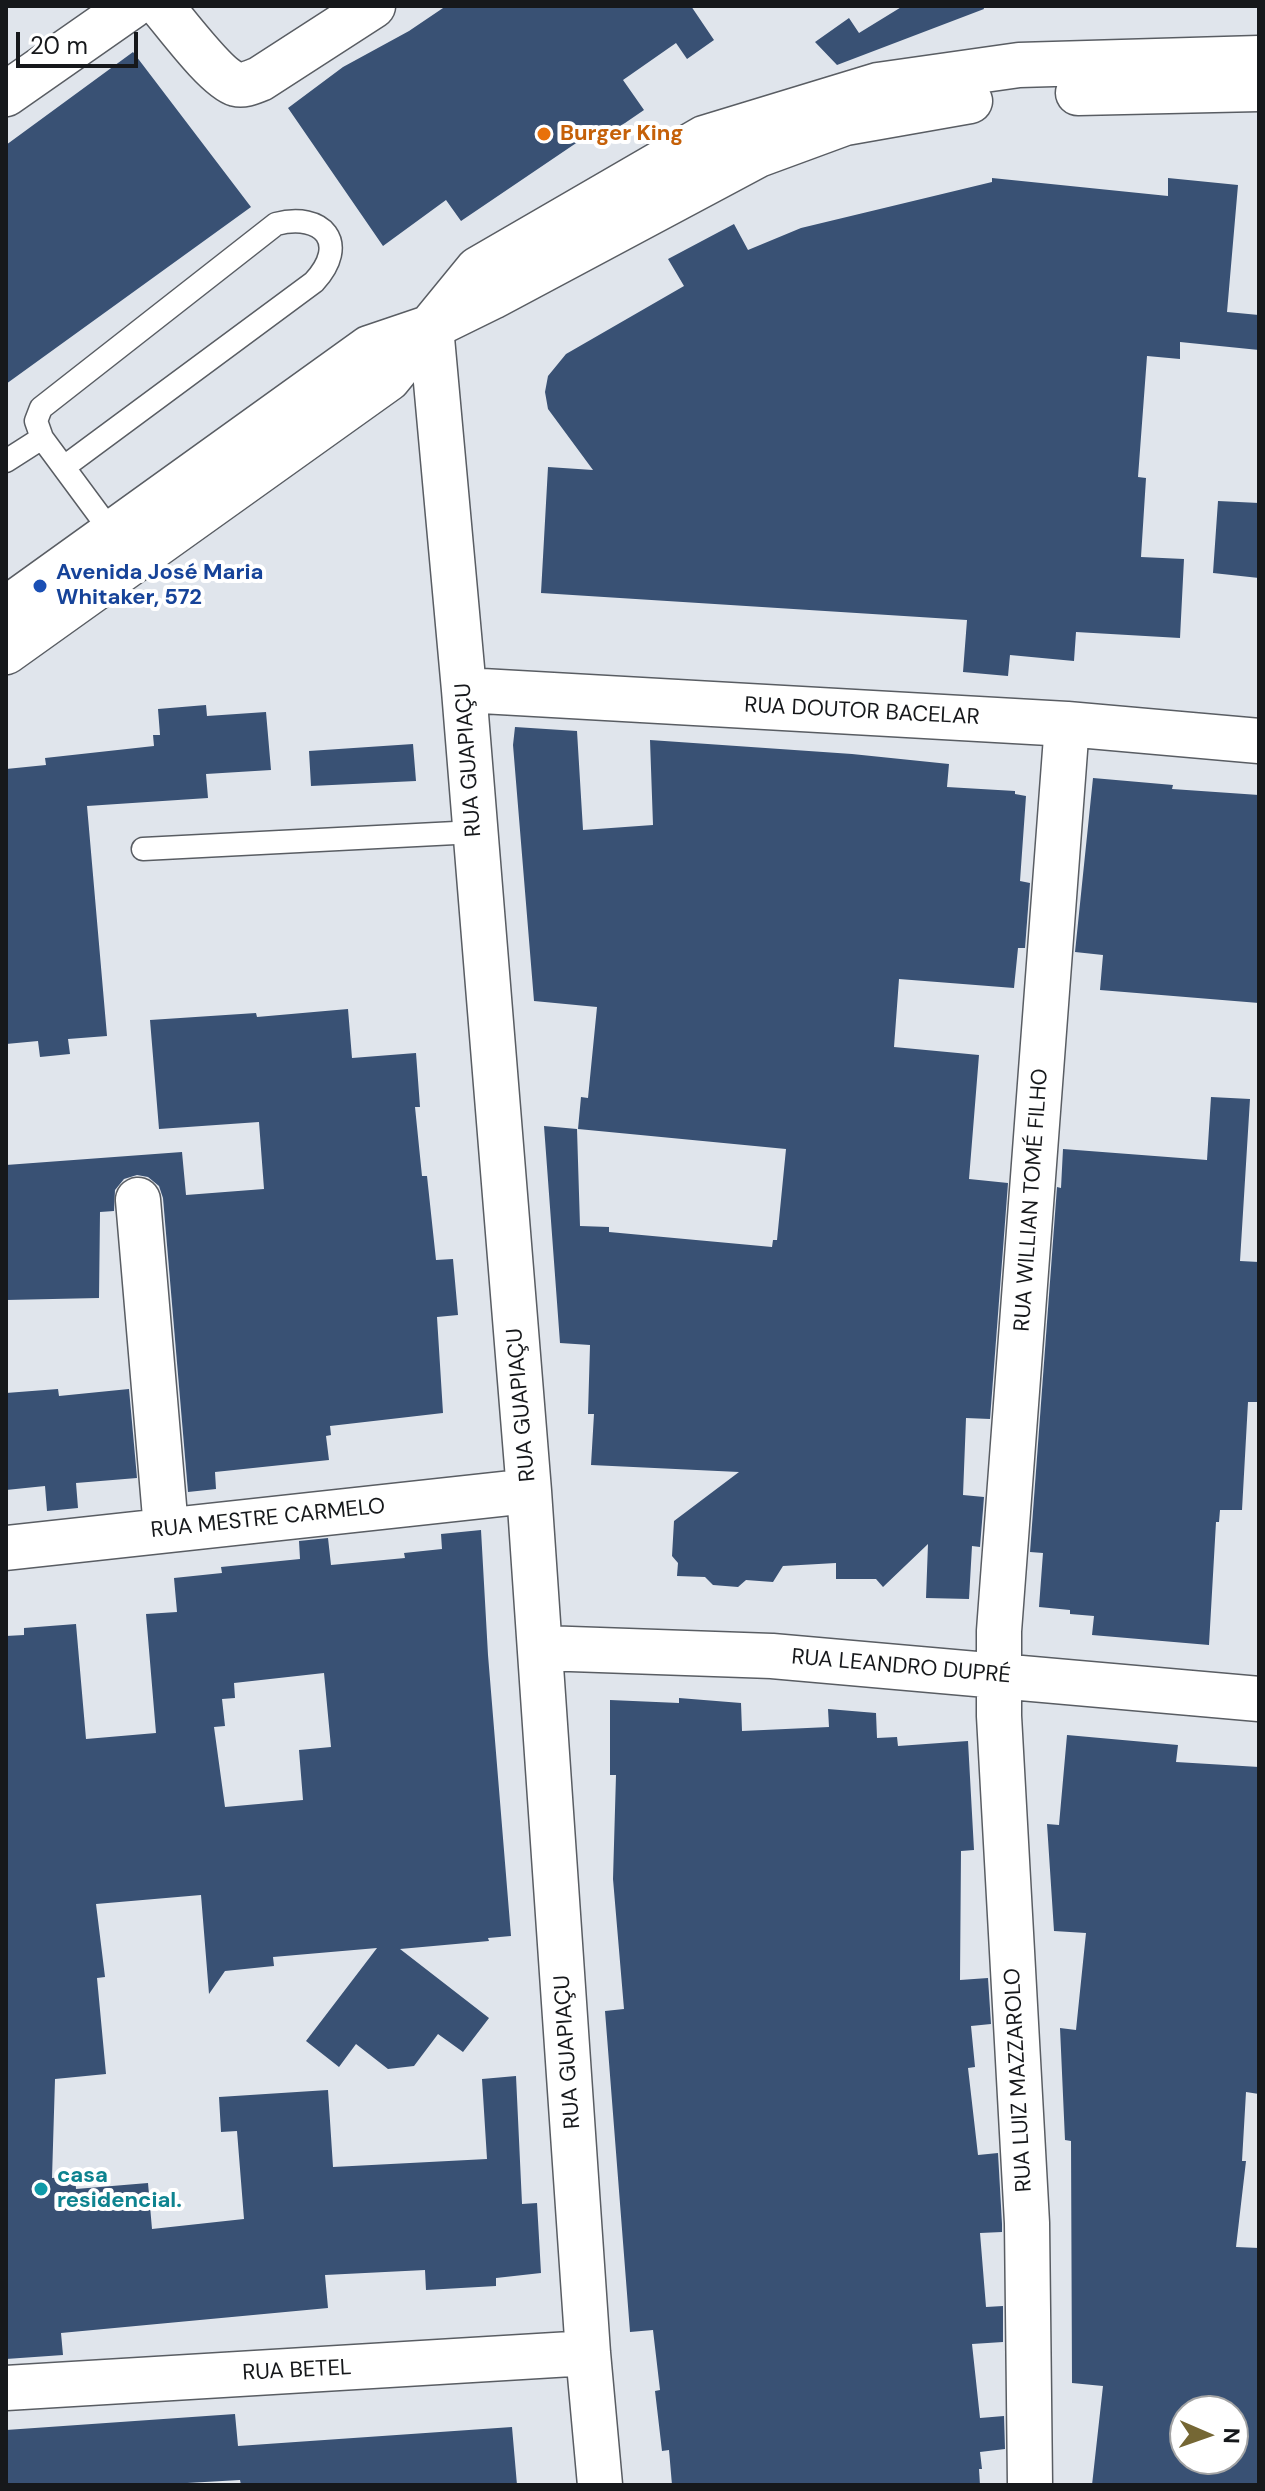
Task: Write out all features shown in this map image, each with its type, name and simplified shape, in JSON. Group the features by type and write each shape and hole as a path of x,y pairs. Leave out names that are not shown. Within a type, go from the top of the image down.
{"street":[{"path":"6,94 132,6"},
{"path":"161,6 211,63 230,81 239,85 260,79 373,6"},
{"path":"6,652 388,379 478,269 704,138 878,85 1019,65 1259,58"},
{"path":"6,609 369,348 431,327 492,297 758,155 845,123 1005,95 1259,89"},
{"name":"RUA GUAPIAÇU","path":"431,327 464,690 542,1648 588,2353 600,2485"},
{"name":"RUA DOUTOR BACELAR","path":"464,690 1067,724 1259,741"},
{"name":"RUA WILLIAN TOMÉ FILHO","path":"999,1676 1000,1620 1067,724"},
{"path":"138,1200 166,1529"},
{"name":"RUA MESTRE CARMELO","path":"6,1548 529,1491"},
{"name":"RUA LEANDRO DUPRÉ","path":"542,1648 772,1656 1259,1699"},
{"name":"RUA LUIZ MAZZAROLO","path":"999,1676 1027,2223 1030,2485"},
{"name":"RUA BETEL","path":"6,2388 588,2353"}],"lane":[{"path":"64,467 314,282 331,259 332,247 326,235 306,222 292,220 276,224 57,393 37,415 42,438 113,534"},
{"path":"6,461 42,438"},
{"path":"143,849 475,832"}],"building":[{"path":"446,6 691,6 714,40 687,59 676,43 623,80 644,110 625,123 596,140 591,133 461,221 446,200 383,246 288,108 343,67 409,31"},
{"path":"903,6 983,6 984,9 837,65 815,42 849,18 859,33"},
{"path":"133,52 251,207 6,384 6,145"},
{"path":"992,178 1168,196 1168,178 1238,185 1227,312 1259,315 1259,350 1180,342 1180,359 1147,356 1138,477 1146,478 1141,557 1184,559 1180,638 1076,632 1074,661 1010,655 1008,676 963,672 967,620 541,593 548,467 593,470 548,409 545,392 548,376 566,354 684,286 668,259 734,224 748,250 801,228 992,182"},
{"path":"1218,501 1259,503 1259,578 1213,573"},
{"path":"206,705 207,716 266,712 271,770 206,774 208,798 87,806 107,1036 68,1039 70,1054 40,1057 38,1041 6,1044 6,769 46,765 45,758 154,746 153,735 160,735 158,709"},
{"path":"515,727 577,731 583,830 653,825 650,740 949,764 947,787 1015,791 1015,794 1026,796 1020,881 1030,883 1025,948 1018,948 1014,988 899,979 894,1047 979,1055 969,1179 1008,1183 990,1419 966,1418 963,1495 984,1497 980,1547 972,1546 969,1599 926,1598 928,1544 883,1587 876,1579 836,1579 836,1563 783,1566 773,1582 746,1580 738,1587 713,1585 705,1577 677,1576 678,1563 672,1556 674,1521 739,1472 591,1465 594,1414 588,1414 590,1345 560,1343 544,1126 577,1129 580,1226 609,1227 609,1232 772,1247 773,1240 777,1240 786,1149 578,1129 581,1097 588,1098 597,1007 534,1001 513,745"},
{"path":"413,744 416,781 311,786 309,751"},
{"path":"1093,778 1173,785 1172,789 1259,795 1259,1003 1100,990 1103,955 1075,952"},
{"path":"348,1009 352,1058 416,1053 420,1107 415,1107 422,1176 427,1176 436,1260 453,1259 458,1315 437,1317 443,1413 330,1426 331,1435 326,1436 329,1460 215,1472 216,1489 188,1492 163,1198 159,1186 148,1177 137,1175 124,1179 115,1190 114,1211 100,1212 99,1298 6,1300 6,1165 182,1152 186,1195 264,1189 259,1122 159,1129 150,1020 256,1013 257,1017"},
{"path":"1211,1097 1250,1099 1240,1261 1259,1262 1259,1402 1248,1402 1242,1510 1220,1510 1219,1522 1216,1522 1209,1645 1092,1635 1094,1616 1039,1607 1043,1553 1030,1552 1057,1187 1061,1188 1063,1149 1207,1160"},
{"path":"58,1389 59,1396 129,1389 137,1478 76,1483 78,1508 47,1511 45,1486 6,1490 6,1393"},
{"path":"481,1530 511,1936 488,1938 489,1941 400,1949 489,2018 463,2052 438,2034 414,2066 388,2069 356,2044 339,2067 306,2041 377,1948 273,1957 274,1966 225,1971 209,1994 201,1895 96,1904 105,1977 97,1978 106,2074 55,2079 52,2178 75,2176 76,2189 148,2183 152,2229 244,2219 237,2131 221,2132 219,2097 328,2090 333,2167 487,2159 482,2079 516,2076 522,2204 537,2203 541,2273 496,2278 496,2286 426,2290 425,2270 325,2275 328,2308 61,2333 63,2355 6,2359 6,1636 24,1635 24,1628 76,1624 86,1739 156,1733 146,1614 177,1612 174,1578 222,1573 221,1567 300,1559 299,1541 328,1538 331,1565 405,1558 404,1553 442,1549 441,1534","holes":["324,1673 331,1747 299,1750 303,1800 225,1807 214,1727 225,1726 222,1699 235,1698 234,1683"]},
{"path":"679,1698 741,1703 742,1731 829,1727 828,1709 876,1713 877,1738 897,1737 898,1746 968,1741 974,1850 961,1851 960,1980 988,1978 991,2024 971,2026 975,2067 968,2068 978,2155 998,2153 1002,2224 1002,2232 980,2233 986,2307 1003,2306 1003,2342 972,2344 980,2418 1004,2416 1005,2449 980,2452 980,2485 672,2485 669,2450 662,2451 655,2391 660,2390 653,2330 630,2332 605,2011 624,2009 613,1879 616,1775 610,1775 610,1700 679,1703"},
{"path":"1067,1735 1178,1745 1176,1762 1259,1767 1259,2094 1246,2092 1242,2161 1246,2161 1236,2247 1259,2248 1259,2485 1092,2485 1103,2386 1072,2383 1071,2141 1065,2140 1060,2028 1076,2030 1086,1933 1054,1931 1047,1824 1059,1825"},
{"path":"235,2414 238,2446 512,2427 517,2485 241,2485 240,2480 152,2485 6,2485 6,2430"}],"place":[{"name":"Burger King","path":"544,134"},
{"name":"Avenida José Maria Whitaker, 572","path":"40,586"},
{"name":"casa residencial.","path":"41,2189"}]}
